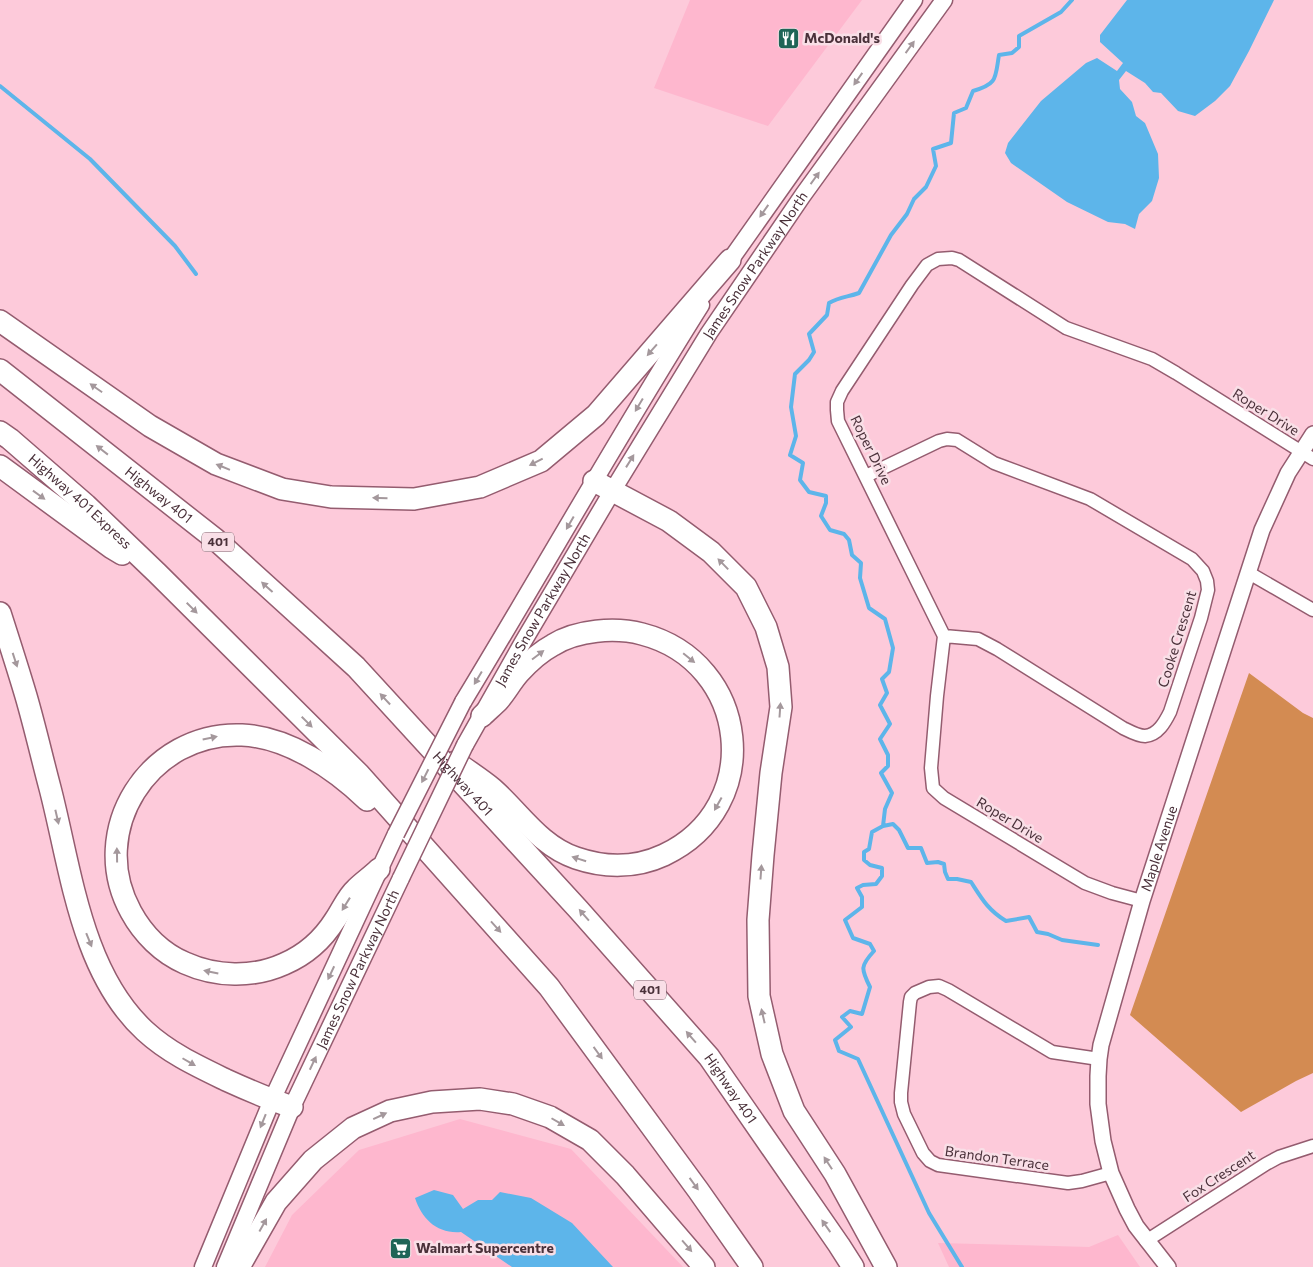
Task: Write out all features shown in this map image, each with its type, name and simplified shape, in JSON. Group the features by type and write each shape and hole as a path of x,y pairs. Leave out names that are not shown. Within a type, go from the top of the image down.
{"highway":[{"path":"0,321 150,426 216,464 282,489 331,497 414,499 480,487 541,461 596,415 730,260"},
{"name":"Highway 401","path":"0,370 215,539 356,667 572,902 709,1057 853,1267"},
{"name":"Highway 401 Express","path":"0,432 86,505 157,574"},
{"path":"0,466 112,548 157,574 359,774 549,987 693,1182 752,1267"},
{"path":"604,486 669,521 711,552 746,587 766,627 778,667 781,707 771,773 759,902 759,996 772,1054 794,1112 835,1174 886,1267"},
{"path":"0,614 26,695 86,932 102,974 124,1008 144,1030 169,1051 195,1066 292,1107"},
{"path":"418,734 493,789 543,840 574,858 590,863 625,865 642,863 672,851 698,832 713,813 724,792 729,776 732,752 731,728 724,705 713,684 700,667 677,649 665,642 637,633 596,631 555,644 534,658 518,674 499,700 482,716"},
{"path":"379,869 355,890 335,922 317,942 296,958 259,972 220,974 195,967 171,956 142,929 128,907 119,882 116,856 122,818 133,794 144,778 158,764 180,749 204,739 230,735 256,737 289,747 317,760 357,789 463,890"},
{"path":"239,1267 276,1202 313,1160 353,1128 390,1111 432,1102 480,1099 513,1104 550,1117 590,1140 625,1175 704,1267"}],"main road":[{"name":"James Snow Parkway North","path":"225,1267 292,1107 465,745 523,642 604,486 655,378 730,260 914,0"},
{"name":"James Snow Parkway North","path":"203,1267 272,1100 379,869 463,702 517,613 803,195 944,0"}],"street":[{"name":"Roper Drive","path":"1142,900 1112,893 1085,883 944,798 933,788 931,768 944,636 838,421 837,402 848,381 927,265 938,259 952,258 959,260 1066,328 1152,359 1307,456"},
{"name":"Maple Avenue","path":"1168,1267 1136,1226 1111,1173 1103,1141 1098,1104 1101,1045 1142,900 1262,530 1288,473 1307,456 1313,434"},
{"name":"Cooke Crescent","path":"866,476 939,441 947,439 956,440 994,462 1090,499 1192,559 1203,571 1207,581 1208,590 1201,618 1170,712 1164,724 1152,734 1144,736 1123,728 978,639 944,636"},
{"path":"1248,573 1313,610"},
{"name":"Brandon Terrace","path":"1099,1059 1052,1052 948,990 939,986 929,987 915,993 911,997 901,1102 904,1114 923,1153 930,1161 938,1165 1068,1183 1111,1173"},
{"name":"Fox Crescent","path":"1146,1241 1266,1164 1279,1157 1313,1146"}],"shaded area":[{"path":"690,0 862,0 768,126 654,88"},
{"path":"1249,673 1303,713 1313,718 1313,1073 1241,1112 1130,1015"},
{"path":"460,1119 571,1149 683,1267 265,1267 292,1215 359,1150"},
{"path":"1118,1235 1140,1267 949,1267 938,1243 1089,1247"}],"water":[{"path":"1127,0 1274,0 1230,86 1215,101 1195,116 1178,111 1161,93 1153,92 1145,83 1126,71 1119,80 1120,89 1132,102 1136,116 1145,123 1158,154 1159,178 1152,201 1139,214 1135,229 1125,224 1108,222 1067,202 1011,163 1005,153 1008,143 1041,101 1086,63 1097,58 1117,71 1123,63 1100,42 1100,35"},
{"path":"434,1190 453,1195 463,1209 478,1200 492,1200 500,1192 531,1198 572,1223 613,1267 512,1267 461,1232 452,1232 438,1228 426,1219 415,1198"}],"waterway":[{"path":"962,1267 929,1213 858,1059 839,1051 835,1040 851,1027 842,1017 850,1011 862,1014 870,987 863,968 866,960 874,951 870,944 853,938 845,920 862,907 862,897 857,888 863,885 876,884 882,876 882,868 870,865 864,860 864,852 869,849 872,832 883,826 885,809 892,793 881,773 888,766 888,755 880,739 890,724 880,705 887,693 882,679 889,672 893,648 885,619 869,608 860,578 861,563 852,555 849,540 844,534 830,530 821,516 826,503 826,496 809,492 800,480 803,463 790,455 796,436 791,407 795,374 814,352 809,334 827,315 829,303 859,293 891,235 907,214 914,199 926,187 936,166 933,149 951,143 954,113 966,108 973,91 991,83 996,75 999,55 1012,53 1019,47 1019,36 1061,12 1072,0"},
{"path":"0,86 90,159 175,246 196,274"},
{"path":"883,826 893,824 899,830 908,848 921,848 927,863 938,862 944,864 948,879 971,882 990,908 1006,921 1029,917 1037,932 1062,940 1098,945"}],"place":[{"name":"McDonald's","path":"788,38"},
{"name":"Walmart Supercentre","path":"400,1248"}]}
